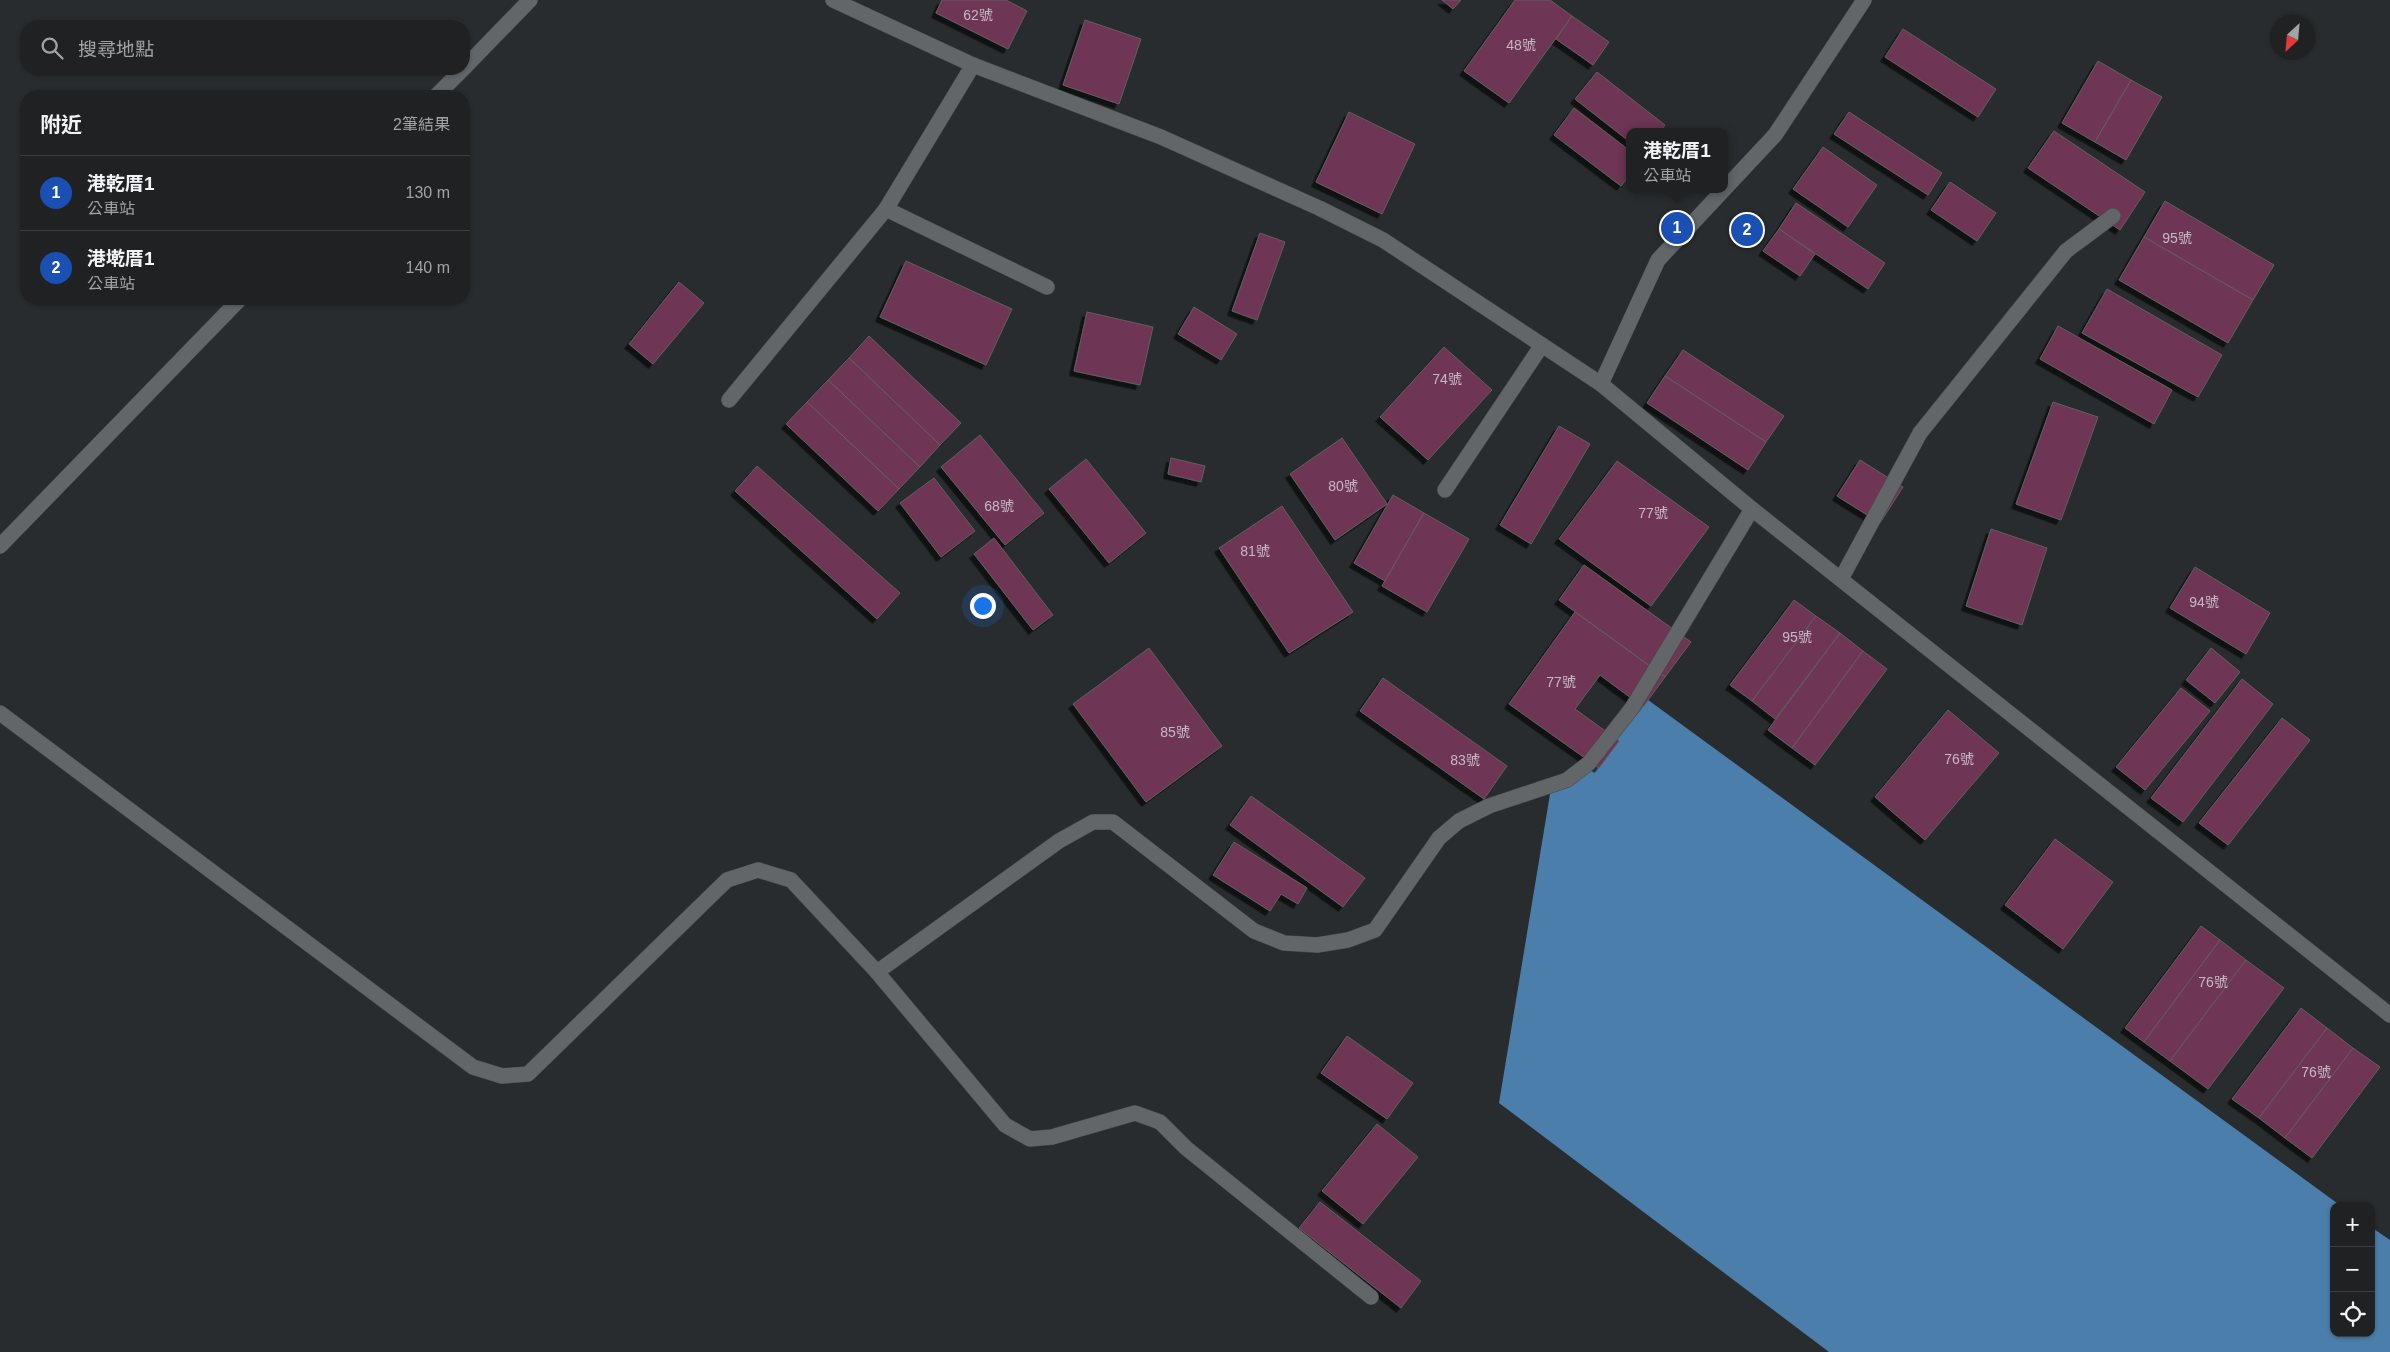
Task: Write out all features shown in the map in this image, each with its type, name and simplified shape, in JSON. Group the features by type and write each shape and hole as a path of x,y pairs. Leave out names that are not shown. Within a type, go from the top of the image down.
{"street":[{"path":"470,61 530,0"},
{"path":"1728,185 1775,135 1864,0"},
{"path":"841,2 973,64 1161,137 1319,208 1383,240 1601,384 1752,510 2390,1015"},
{"path":"729,400 886,210 973,64"},
{"path":"442,90 456,75"},
{"path":"1601,384 1658,260 1721,193"},
{"path":"886,210 1047,287"},
{"path":"1841,579 1920,433 2066,251 2113,216"},
{"path":"0,546 234,305"},
{"path":"1445,490 1542,345"},
{"path":"877,972 1059,841 1093,822 1113,822 1254,931 1284,943 1318,944 1348,940 1375,930 1439,838 1460,821 1489,806 1567,780 1589,764 1632,708 1752,510"},
{"path":"0,713 473,1067 502,1076 528,1074 727,880 758,870 791,880 877,972 1005,1125 1030,1139 1052,1137 1135,1113 1160,1122 1186,1148 1371,1297"}],"water":[{"path":"1644,697 2336,1202 2330,1202 2330,1337 2375,1337 2375,1230 2390,1240 2390,1352 1829,1352 1499,1103 1551,788 1578,774"}],"building":[{"path":"942,0 1006,0 1027,11 1008,49 936,13"},
{"path":"1442,0 1461,0 1453,9"},
{"path":"1515,0 1550,0 1572,16 1509,103 1464,71"},
{"path":"1572,16 1609,42 1593,65 1556,39"},
{"path":"1085,20 1141,39 1119,104 1063,85"},
{"path":"1903,29 1996,89 1978,117 1885,57"},
{"path":"2098,61 2131,80 2095,142 2062,123"},
{"path":"1597,72 1665,125 1663,128 1626,128 1626,139 1575,99"},
{"path":"2131,80 2162,97 2126,160 2095,142"},
{"path":"1574,108 1626,148 1626,180 1621,186 1554,135"},
{"path":"1349,112 1415,144 1382,214 1316,182"},
{"path":"1849,112 1942,173 1928,195 1834,134"},
{"path":"2054,131 2145,192 2120,230 2028,168"},
{"path":"1823,147 1877,185 1848,227 1793,189"},
{"path":"1950,182 1996,213 1977,241 1931,210"},
{"path":"2165,201 2274,265 2253,300 2144,237"},
{"path":"1796,203 1885,263 1868,289 1779,229"},
{"path":"1779,229 1815,254 1800,276 1763,251"},
{"path":"1260,233 1285,242 1257,320 1232,311"},
{"path":"2144,237 2253,300 2228,343 2119,280"},
{"path":"906,261 1012,309 986,365 880,317"},
{"path":"679,282 704,303 653,364 629,344"},
{"path":"2107,289 2222,355 2198,397 2082,333"},
{"path":"1194,307 1237,334 1221,360 1178,334"},
{"path":"1087,312 1153,327 1140,385 1074,371"},
{"path":"2058,326 2172,390 2154,424 2040,359"},
{"path":"869,336 961,423 940,445 849,358"},
{"path":"1444,347 1492,390 1428,460 1380,417"},
{"path":"1683,350 1784,416 1766,442 1665,376"},
{"path":"849,358 940,445 920,467 828,380"},
{"path":"1665,376 1766,442 1748,470 1647,403"},
{"path":"828,380 920,467 899,489 807,402"},
{"path":"807,402 899,489 878,511 786,424"},
{"path":"2053,402 2098,417 2061,520 2016,504"},
{"path":"1559,426 1590,444 1531,544 1500,525"},
{"path":"980,435 1044,513 1005,545 941,467"},
{"path":"1342,438 1387,504 1335,540 1290,474"},
{"path":"1171,458 1205,466 1201,482 1168,474"},
{"path":"1086,459 1146,533 1109,563 1049,489"},
{"path":"1860,460 1903,487 1880,523 1837,496"},
{"path":"1617,461 1709,527 1651,606 1559,539"},
{"path":"757,466 900,593 877,619 735,491"},
{"path":"934,478 975,531 941,557 900,503"},
{"path":"1393,495 1424,513 1385,581 1354,563"},
{"path":"1282,506 1353,612 1289,653 1219,548"},
{"path":"1424,513 1469,539 1427,612 1382,586"},
{"path":"1991,529 2047,548 2022,625 1966,606"},
{"path":"994,538 1053,615 1033,630 974,554"},
{"path":"1584,565 1691,642 1665,677 1559,600"},
{"path":"2195,567 2270,613 2246,654 2170,608"},
{"path":"1794,600 1816,616 1752,701 1730,685"},
{"path":"1575,612 1665,677 1643,707 1600,675 1575,709 1619,741 1599,768 1509,704"},
{"path":"1816,616 1840,633 1775,719 1752,701"},
{"path":"1840,633 1863,651 1792,748 1768,730"},
{"path":"1149,648 1222,746 1146,802 1073,704"},
{"path":"2211,648 2240,672 2215,703 2186,680"},
{"path":"1863,651 1887,669 1815,765 1792,748"},
{"path":"1383,678 1507,766 1484,799 1360,711"},
{"path":"2242,679 2273,704 2183,822 2151,798"},
{"path":"2181,688 2210,711 2145,790 2116,767"},
{"path":"1948,710 1999,753 1925,840 1875,797"},
{"path":"2282,718 2310,740 2228,845 2199,823"},
{"path":"1251,796 1365,878 1343,907 1230,825"},
{"path":"2055,839 2113,882 2063,949 2005,905"},
{"path":"1234,842 1307,888 1298,904 1281,894 1270,911 1213,875"},
{"path":"2201,926 2220,940 2144,1042 2125,1028"},
{"path":"2220,940 2246,960 2170,1061 2144,1042"},
{"path":"2246,960 2284,988 2208,1089 2170,1061"},
{"path":"2301,1008 2327,1028 2259,1118 2232,1099"},
{"path":"2327,1028 2353,1048 2285,1138 2259,1118"},
{"path":"1347,1036 1413,1083 1387,1119 1321,1073"},
{"path":"2353,1048 2380,1067 2312,1158 2285,1138"},
{"path":"1377,1124 1418,1157 1363,1224 1322,1191"},
{"path":"1320,1202 1421,1281 1401,1308 1299,1228"}],"place":[{"name":"港乾厝1","path":"1677,228"},
{"name":"港墘厝1","path":"1747,230"}]}
